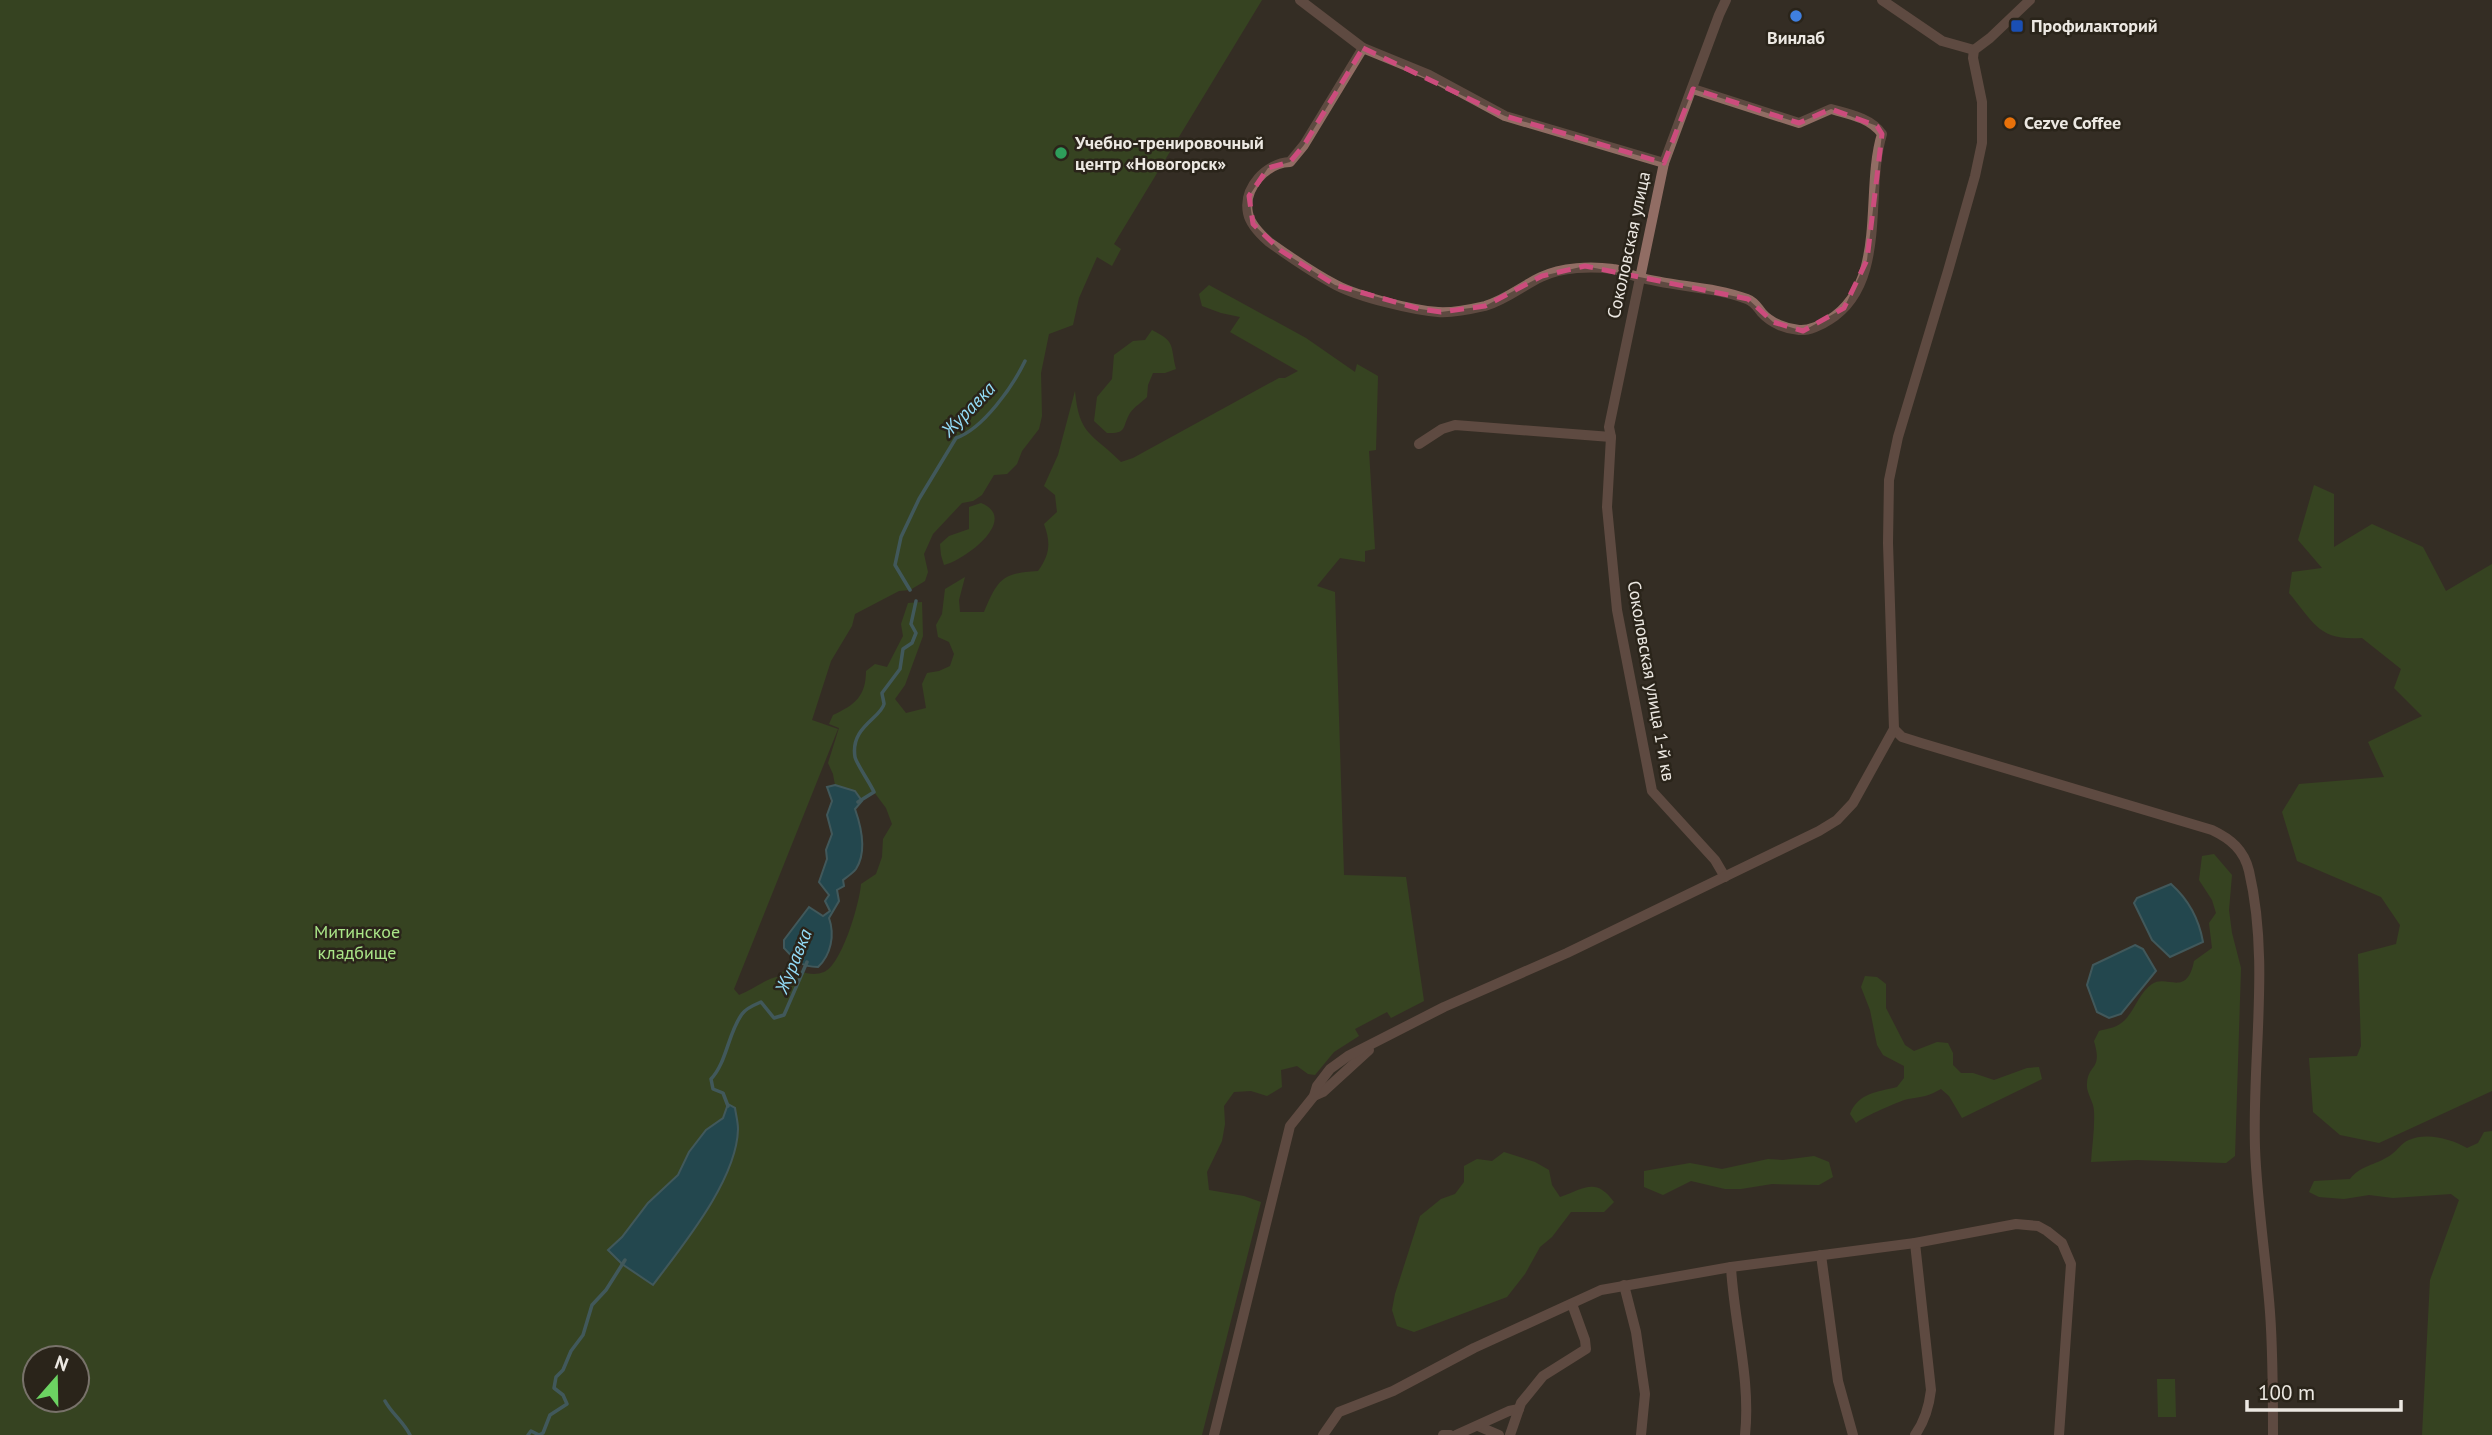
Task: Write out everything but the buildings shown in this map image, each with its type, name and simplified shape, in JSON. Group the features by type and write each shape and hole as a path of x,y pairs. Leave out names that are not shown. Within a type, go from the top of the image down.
{"street":[{"path":"1300,0 1363,48 1429,75 1505,116 1664,163"},
{"name":"Соколовская улица","path":"1607,507 1611,437 1609,427 1664,163 1726,0"},
{"path":"1882,0 1942,41 1975,50"},
{"path":"1214,1435 1290,1126 1314,1096 1323,1092 1380,1041 1444,1007 1567,953 1725,877 1838,820 1853,803 1894,729 1888,543 1889,480 1898,437 1980,154 1983,117 1981,92 1974,66 1975,50 2030,0"},
{"path":"1363,48 1304,145 1290,162 1268,168 1260,175 1250,195 1248,212 1253,225 1265,239 1344,288 1420,309 1441,312 1485,306 1517,293 1542,276 1586,266 1617,269 1639,277 1707,288 1748,299 1773,322 1803,331 1828,321 1844,308 1860,285 1867,260 1875,169 1882,134 1877,126 1831,109 1799,123 1693,89"},
{"path":"1419,444 1442,429 1455,425 1611,437"},
{"name":"Соколовская улица 1-й кв","path":"1607,507 1617,610 1651,791 1715,860 1725,877"},
{"path":"1894,729 1902,737 2212,830 2236,844 2244,856 2255,907 2258,963 2255,1149 2270,1317 2273,1435"},
{"path":"1323,1435 1339,1412 1392,1391 1474,1348 1601,1290 1731,1267 1915,1243 2016,1224 2038,1226 2062,1243 2071,1264 2059,1435"},
{"path":"1915,1243 1931,1390 1926,1414 1915,1435"},
{"path":"1821,1255 1839,1381 1853,1435"},
{"path":"1731,1267 1733,1305 1746,1391 1745,1435"},
{"path":"1624,1285 1636,1332 1645,1394 1641,1435"},
{"path":"1510,1435 1521,1403 1544,1376 1586,1349 1572,1304"},
{"path":"1456,1435 1509,1411 1520,1409"},
{"path":"1478,1426 1499,1435"},
{"path":"1443,1435 1450,1435"}],"highlighted area":[{"path":"1363,48 1505,116 1664,163 1693,89 1799,123 1831,109 1877,126 1882,134 1867,260 1844,308 1803,331 1773,322 1748,299 1585,266 1542,276 1485,306 1441,312 1420,309 1335,285 1280,250 1253,224 1249,196 1268,168 1290,162 1304,145"}],"green space":[{"name":"Митинское кладбище","path":"0,0 1262,0 1114,244 1121,249 1112,266 1097,257 1079,298 1073,325 1049,334 1041,373 1042,416 1039,429 1022,451 1017,464 1007,474 994,475 982,495 973,501 962,503 933,534 924,554 928,572 925,581 855,614 852,626 831,661 812,720 838,729 734,989 739,995 780,976 787,966 810,974 824,972 837,958 854,918 861,884 876,874 882,857 883,839 892,824 886,808 874,792 862,801 855,791 835,785 828,763 839,728 829,724 833,715 858,699 864,687 866,671 875,664 887,667 903,636 901,624 908,603 922,602 923,636 905,685 895,699 906,713 926,708 922,684 927,673 950,666 954,654 949,642 938,637 936,625 942,614 945,589 965,577 959,600 960,612 984,612 993,592 1003,580 1016,574 1038,571 1048,548 1044,524 1057,512 1055,495 1044,486 1058,455 1075,391 1084,426 1121,462 1133,458 1279,378 1298,371 1230,332 1240,317 1202,306 1199,294 1209,285 1306,338 1355,372 1357,364 1378,376 1376,450 1369,451 1375,549 1365,551 1365,562 1340,558 1317,586 1335,592 1344,875 1406,877 1424,1001 1391,1018 1387,1012 1355,1029 1359,1036 1334,1052 1315,1075 1308,1074 1297,1066 1281,1070 1282,1087 1267,1096 1251,1091 1234,1092 1224,1106 1222,1141 1207,1172 1209,1190 1261,1202 1202,1435 0,1435","holes":["728,1104 699,1223 608,1250 622,1237 648,1203 678,1175 689,1152 706,1130 723,1118"]},
{"path":"1152,330 1169,341 1176,369 1153,373 1147,397 1130,413 1121,431 1107,433 1094,421 1097,397 1112,379 1114,355 1133,341 1145,340"},
{"path":"2314,485 2334,494 2334,547 2372,524 2423,547 2446,591 2492,564 2492,1091 2379,1143 2340,1135 2313,1112 2309,1058 2357,1056 2361,1046 2358,954 2396,944 2400,925 2381,897 2297,861 2282,812 2299,784 2384,777 2368,742 2422,716 2394,688 2401,669 2362,638 2336,636 2319,628 2289,593 2292,572 2322,568 2298,540"},
{"path":"981,503 991,510 995,519 992,528 975,547 944,565 940,544 949,536 969,529 969,507"},
{"path":"2214,854 2232,875 2229,910 2241,968 2235,1156 2226,1163 2137,1160 2091,1162 2094,1111 2087,1084 2097,1057 2094,1041 2099,1031 2125,1020 2152,984 2164,981 2176,983 2187,979 2194,961 2212,948 2209,923 2216,913 2212,900 2199,880 2202,856"},
{"path":"1865,976 1877,977 1886,984 1886,1008 1905,1045 1914,1051 1937,1042 1948,1043 1953,1053 1953,1065 1961,1073 1973,1073 1994,1080 2027,1068 2039,1067 2042,1079 1962,1118 1949,1096 1941,1089 1897,1103 1856,1123 1850,1114 1858,1102 1869,1094 1897,1087 1904,1078 1904,1066 1883,1055 1877,1045 1870,1010 1861,987"},
{"path":"2492,1131 2492,1435 2422,1435 2430,1280 2459,1200 2451,1194 2393,1198 2369,1195 2344,1199 2319,1197 2309,1192 2314,1181 2350,1179 2360,1170 2387,1158 2409,1140 2439,1138 2467,1148 2478,1143 2484,1132"},
{"path":"1504,1152 1535,1162 1549,1170 1552,1185 1560,1197 1583,1188 1596,1187 1608,1194 1614,1202 1604,1212 1571,1212 1552,1237 1540,1247 1525,1274 1507,1297 1414,1332 1397,1326 1392,1310 1395,1294 1420,1216 1441,1199 1455,1194 1464,1182 1464,1166 1477,1159 1492,1161"},
{"path":"1814,1156 1829,1162 1833,1177 1819,1185 1772,1184 1725,1189 1691,1181 1663,1195 1644,1187 1644,1171 1690,1163 1722,1169 1768,1159"},
{"path":"2157,1379 2175,1379 2176,1417 2158,1417"}],"water":[{"path":"835,785 855,791 862,801 855,809 861,831 861,855 856,869 843,880 844,886 837,890 839,901 829,918 832,931 829,951 818,967 812,967 792,956 784,948 784,940 809,907 823,916 830,911 825,901 829,895 819,882 832,834 827,815 832,801 827,787"},
{"path":"2171,884 2192,910 2203,942 2170,957 2152,940 2134,903 2137,898"},
{"path":"2135,945 2143,949 2156,971 2121,1014 2109,1018 2097,1012 2087,985 2093,965"},
{"path":"728,1104 735,1108 738,1129 728,1169 706,1212 653,1285 622,1264 608,1250 622,1237 648,1203 678,1175 689,1152 706,1130 723,1118"}],"waterway":[{"name":"Журавка","path":"910,590 895,565 901,537 919,499 956,438 987,416 1005,394 1025,361"},
{"name":"Журавка","path":"858,802 874,792 855,757 857,738 866,724 882,709 882,693 900,669 903,649 912,643 916,633 911,624 916,601"},
{"name":"Журавка","path":"728,1106 723,1093 713,1089 711,1079 721,1064 737,1022 746,1010 761,1002 774,1018 784,1015 807,962"},
{"name":"Журавка","path":"528,1435 531,1431 539,1435 543,1433 550,1415 567,1404 563,1395 554,1388 556,1377 563,1370 571,1351 583,1335 592,1305 606,1290 625,1260"},
{"path":"385,1401 410,1435"}],"place":[{"name":"Винлаб","path":"1796,16"},
{"name":"Профилакторий","path":"2017,26"},
{"name":"Cezve Coffee","path":"2010,123"},
{"name":"Учебно-тренировочный центр «Новогорск»","path":"1061,153"}]}
